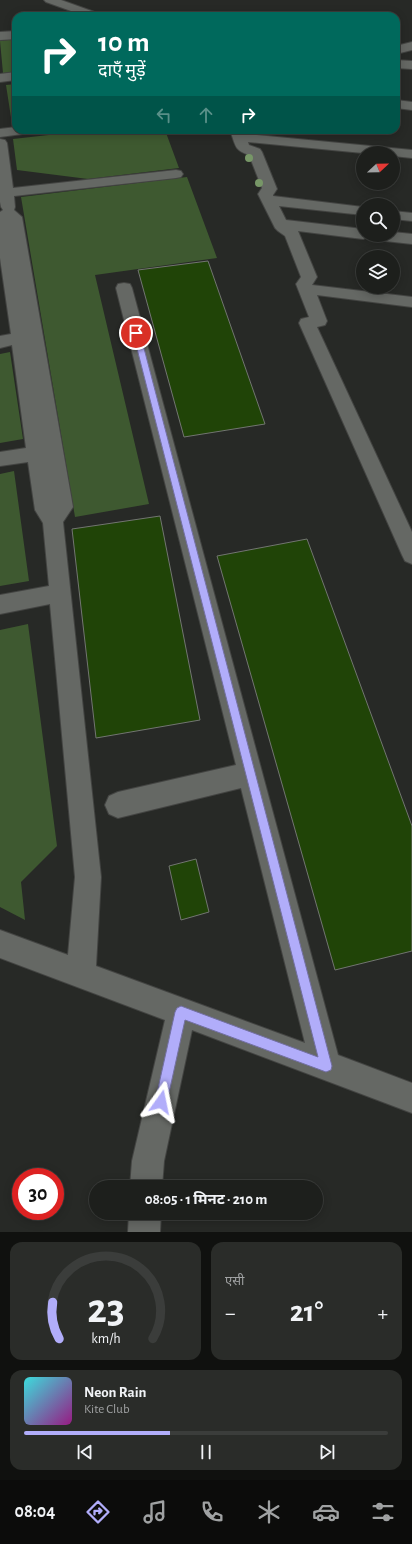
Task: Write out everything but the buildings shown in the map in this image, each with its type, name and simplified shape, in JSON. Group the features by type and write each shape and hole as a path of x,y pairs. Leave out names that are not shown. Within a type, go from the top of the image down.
{"street":[{"path":"50,0 84,12"},
{"path":"0,36 12,35"},
{"path":"400,49 412,46"},
{"path":"400,64 412,65"},
{"path":"0,78 12,76"},
{"path":"400,104 412,106"},
{"path":"0,133 12,132"},
{"path":"239,140 412,154"},
{"path":"239,140 255,152 270,190 266,197"},
{"path":"0,143 4,189 9,213 15,217 63,507 53,520"},
{"path":"4,189 176,174"},
{"path":"253,185 256,191 266,197 356,210"},
{"path":"266,197 282,226 292,233 309,277 305,286 319,321 306,323 412,555"},
{"path":"9,213 2,218 4,259 20,338 45,510 53,520 88,877 81,974"},
{"path":"400,216 412,217"},
{"path":"282,226 356,233"},
{"path":"282,226 278,235 294,280 305,286 412,302"},
{"path":"400,238 412,239"},
{"path":"124,288 326,1066"},
{"path":"0,342 20,338"},
{"path":"0,459 36,454"},
{"path":"1,603 60,593"},
{"path":"118,805 250,774"},
{"path":"0,944 412,1098"},
{"path":"147,1180 148,1161 181,1012"},
{"path":"144,1232 145,1220"}],"green space":[{"path":"12,40 12,72 3,73 0,41"},
{"path":"12,84 12,124 6,85"},
{"path":"57,134 166,134 179,168 88,179 17,170 13,139"},
{"path":"187,177 217,258 95,275 149,504 75,517 21,197"},
{"path":"10,352 23,439 0,443 0,354"},
{"path":"14,471 29,581 0,586 0,474"},
{"path":"28,624 57,846 21,882 25,920 0,907 0,630"}],"route":[{"path":"136,333 326,1066 181,1012 161,1102"}]}
